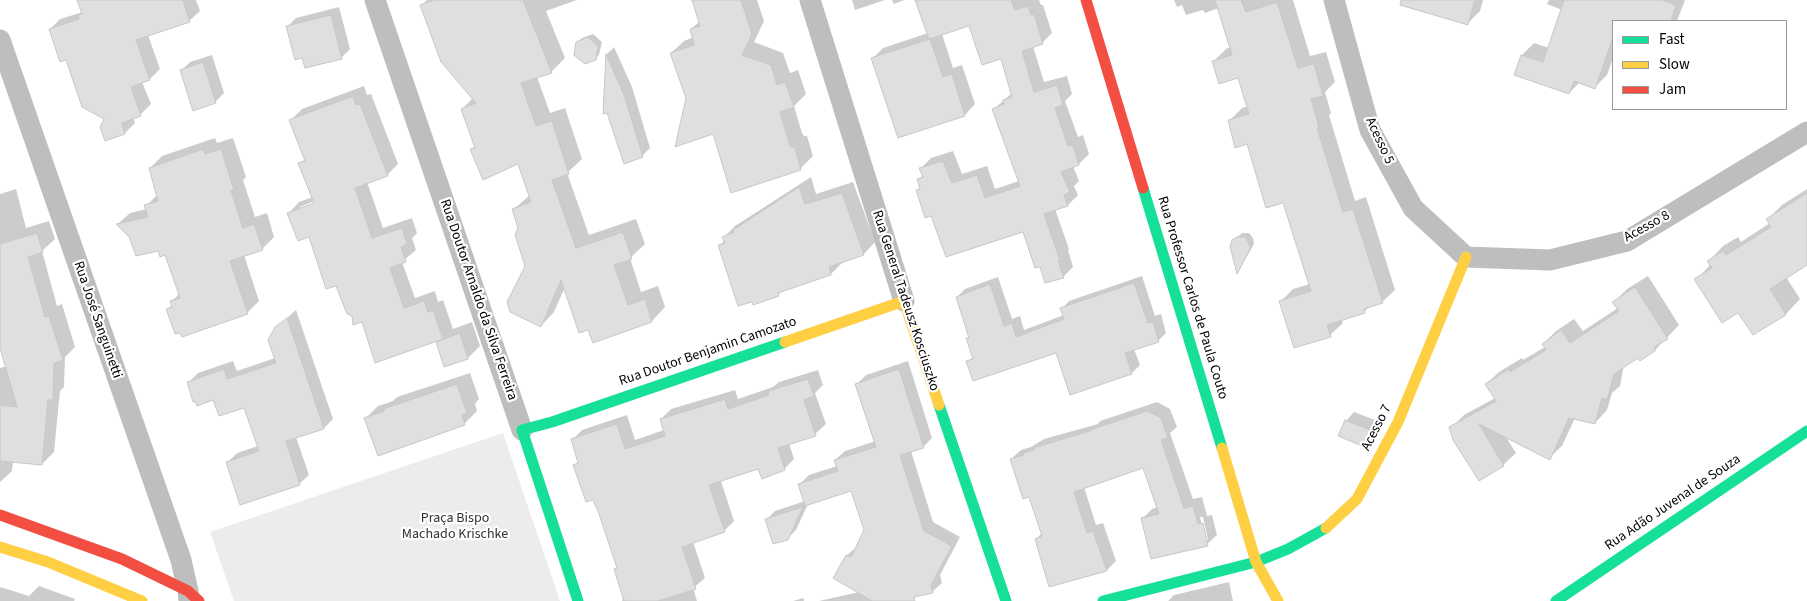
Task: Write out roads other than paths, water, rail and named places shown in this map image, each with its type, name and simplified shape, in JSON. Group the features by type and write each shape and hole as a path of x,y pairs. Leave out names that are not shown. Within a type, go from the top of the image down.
{"street":[{"name":"Rua Doutor Arnaldo da Silva Ferreira","path":"376,0 578,601"},
{"name":"Rua General Tadeusz Kosciuszko","path":"810,0 904,301 1006,601"},
{"name":"Rua Professor Carlos de Paula Couto","path":"1086,0 1256,562 1278,601"},
{"name":"Acesso 5","path":"1334,0 1370,130 1413,208 1466,257"},
{"name":"Rua José Sanguinetti","path":"0,40 192,598"},
{"name":"Acesso 8","path":"1466,257 1550,260 1627,241 1807,132"},
{"name":"Acesso 7","path":"1103,601 1256,562 1288,549 1330,526 1357,499 1398,422 1466,257"},
{"name":"Rua Doutor Benjamin Camozato","path":"522,430 552,422 904,301"},
{"name":"Rua Adão Juvenal de Souza","path":"1556,601 1807,431"},
{"path":"0,515 122,558 192,598"},
{"path":"0,547 140,593 151,573"}],"park label":[{"name":"Praça Bispo Machado Krischke","path":"455,528"}]}
